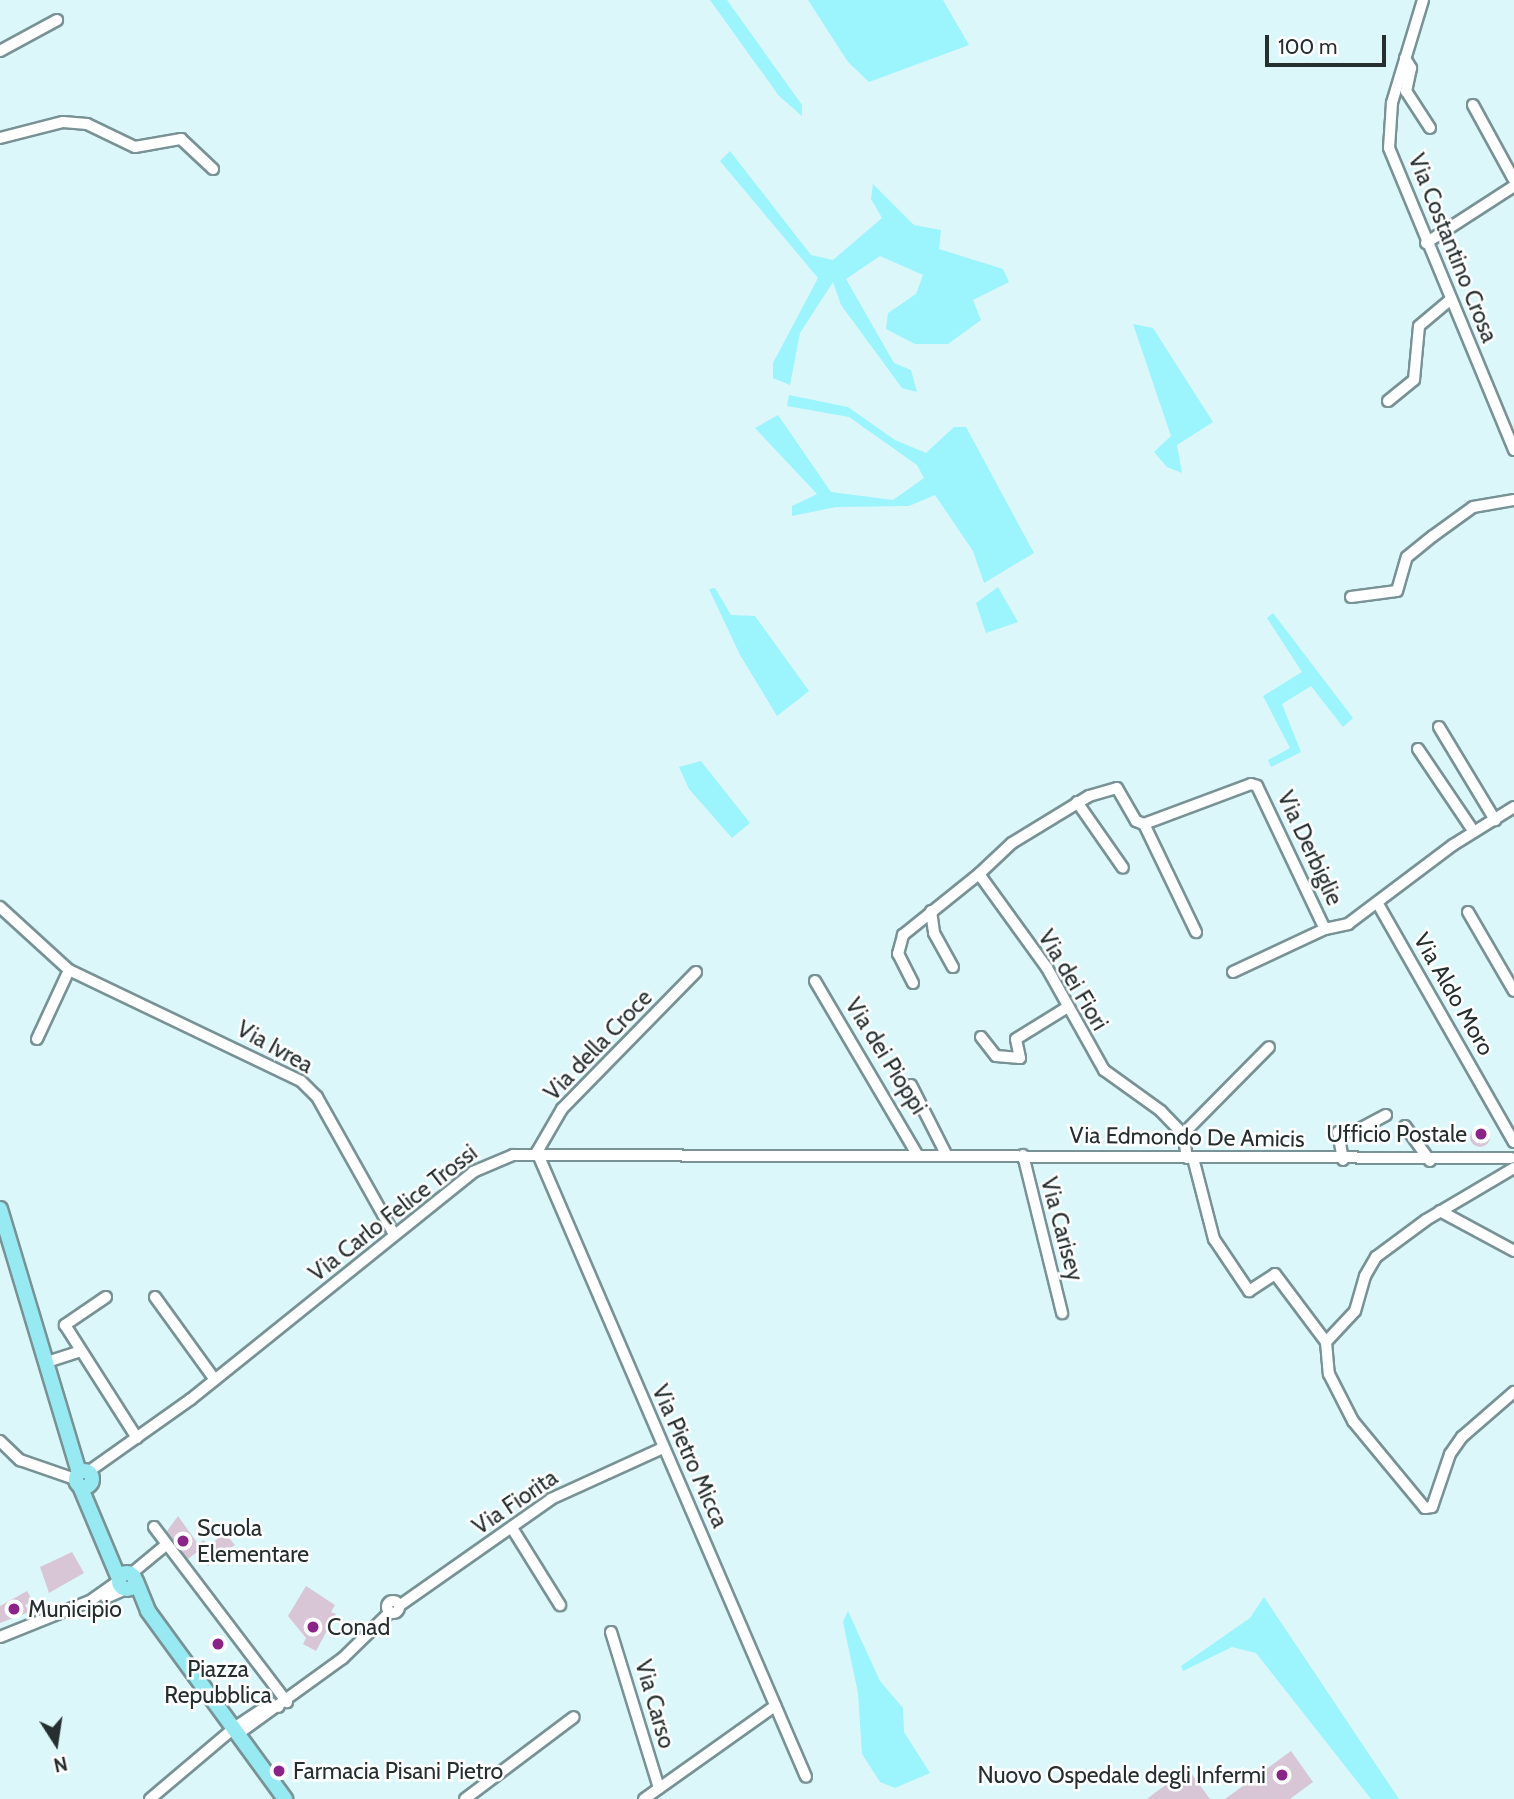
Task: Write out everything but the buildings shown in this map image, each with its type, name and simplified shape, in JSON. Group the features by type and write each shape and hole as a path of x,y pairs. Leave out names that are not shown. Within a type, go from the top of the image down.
{"main road":[{"path":"0,1209 83,1477 127,1581 285,1799"}],"street":[{"name":"Via Costantino Crosa","path":"1423,0 1392,103 1389,148 1426,243 1514,450"},
{"path":"0,51 57,20"},
{"path":"1405,58 1411,68 1406,91 1430,128"},
{"path":"1473,105 1514,180"},
{"path":"0,138 63,122 87,124 135,147 181,139 213,170"},
{"path":"1426,243 1514,186"},
{"path":"1388,401 1414,380 1419,326 1450,300"},
{"path":"1352,597 1396,591 1407,557 1433,536 1473,507 1514,500"},
{"path":"1439,727 1495,820"},
{"path":"1418,749 1474,832"},
{"name":"Via Derbiglie","path":"1144,824 1179,807 1257,786 1325,929"},
{"path":"913,983 898,944 931,911 979,874 1012,843 1077,802 1117,788 1136,821 1144,824 1196,932"},
{"path":"1077,802 1123,868"},
{"path":"1233,972 1325,929 1348,924 1474,832 1513,811"},
{"name":"Via dei Fiori","path":"979,874 1047,968 1066,1008 1104,1070 1149,1100 1183,1134"},
{"name":"Via Aldo Moro","path":"1378,904 1514,1142"},
{"name":"Via Ivrea","path":"0,907 69,970 301,1081 317,1097 394,1234"},
{"path":"931,911 934,933 953,967"},
{"path":"1468,912 1514,991"},
{"path":"37,1040 69,970"},
{"name":"Via della Croce","path":"537,1152 562,1109 696,972"},
{"name":"Via dei Pioppi","path":"815,981 917,1154"},
{"path":"981,1037 996,1056 1020,1058 1016,1039 1066,1008"},
{"path":"1269,1047 1183,1134 1214,1239 1249,1291 1275,1274 1326,1342 1329,1374 1353,1422 1394,1476 1420,1504 1432,1507 1450,1454 1514,1392"},
{"path":"911,1085 946,1154"},
{"path":"1343,1160 1338,1132 1356,1130 1385,1115"},
{"path":"1405,1125 1430,1161"},
{"name":"Via Carlo Felice Trossi","path":"83,1477 215,1380 394,1234 489,1162 537,1152 834,1154"},
{"name":"Via Pietro Micca","path":"537,1152 806,1777"},
{"name":"Via Edmondo De Amicis","path":"834,1154 1513,1160"},
{"name":"Via Carisey","path":"1023,1155 1062,1313"},
{"path":"1326,1342 1355,1311 1365,1276 1376,1257 1513,1160"},
{"path":"1440,1211 1514,1251"},
{"path":"106,1297 65,1325 137,1438"},
{"path":"155,1297 215,1380"},
{"path":"47,1362 80,1351"},
{"path":"0,1441 20,1460 83,1477"},
{"name":"Via Fiorita","path":"150,1799 236,1731 283,1705 395,1609 551,1499 663,1448"},
{"path":"155,1527 283,1705"},
{"path":"512,1528 560,1605"},
{"path":"0,1637 90,1601 127,1581 167,1544"},
{"name":"Via Carso","path":"611,1632 659,1788"},
{"path":"644,1799 775,1706"},
{"path":"465,1799 574,1717"}],"shaded area":[{"path":"710,0 727,0 802,105 802,116 779,96"},
{"path":"808,0 943,0 969,45 869,82 848,62"},
{"path":"730,151 811,255 833,260 882,218 871,199 873,184 914,225 941,230 939,249 1003,269 1009,282 973,300 981,320 948,344 915,344 886,329 888,313 916,294 923,275 880,256 846,279 894,363 911,370 917,392 902,388 841,305 833,282 800,333 790,385 773,378 773,363 818,278 720,161"},
{"path":"1133,324 1153,328 1213,422 1177,445 1182,473 1167,467 1154,452 1171,436"},
{"path":"789,395 848,407 895,440 926,453 954,427 966,427 1034,553 984,583 973,551 935,495 909,506 836,507 792,516 792,506 817,494 755,428 778,415 831,492 893,500 924,478 917,465 849,417 787,406"},
{"path":"998,587 1018,622 986,633 976,603"},
{"path":"715,588 731,615 755,616 809,691 777,716 740,655 709,589"},
{"path":"1273,613 1353,718 1343,727 1311,686 1282,704 1301,752 1271,767 1268,760 1290,748 1263,696 1302,672 1267,618"},
{"path":"701,761 750,823 732,838 689,789 679,767"},
{"path":"1264,1597 1399,1799 1371,1799 1256,1653 1232,1647 1183,1671 1181,1666 1250,1618"},
{"path":"848,1611 880,1681 903,1708 904,1732 930,1773 895,1788 880,1782 862,1754 858,1693 843,1622"}],"place":[{"name":"Ufficio Postale","path":"1481,1134"},
{"name":"Scuola Elementare","path":"183,1541"},
{"name":"Municipio","path":"14,1609"},
{"name":"Conad","path":"313,1627"},
{"name":"Piazza Repubblica","path":"218,1644"},
{"name":"Farmacia Pisani Pietro","path":"279,1771"},
{"name":"Nuovo Ospedale degli Infermi","path":"1282,1775"}]}
